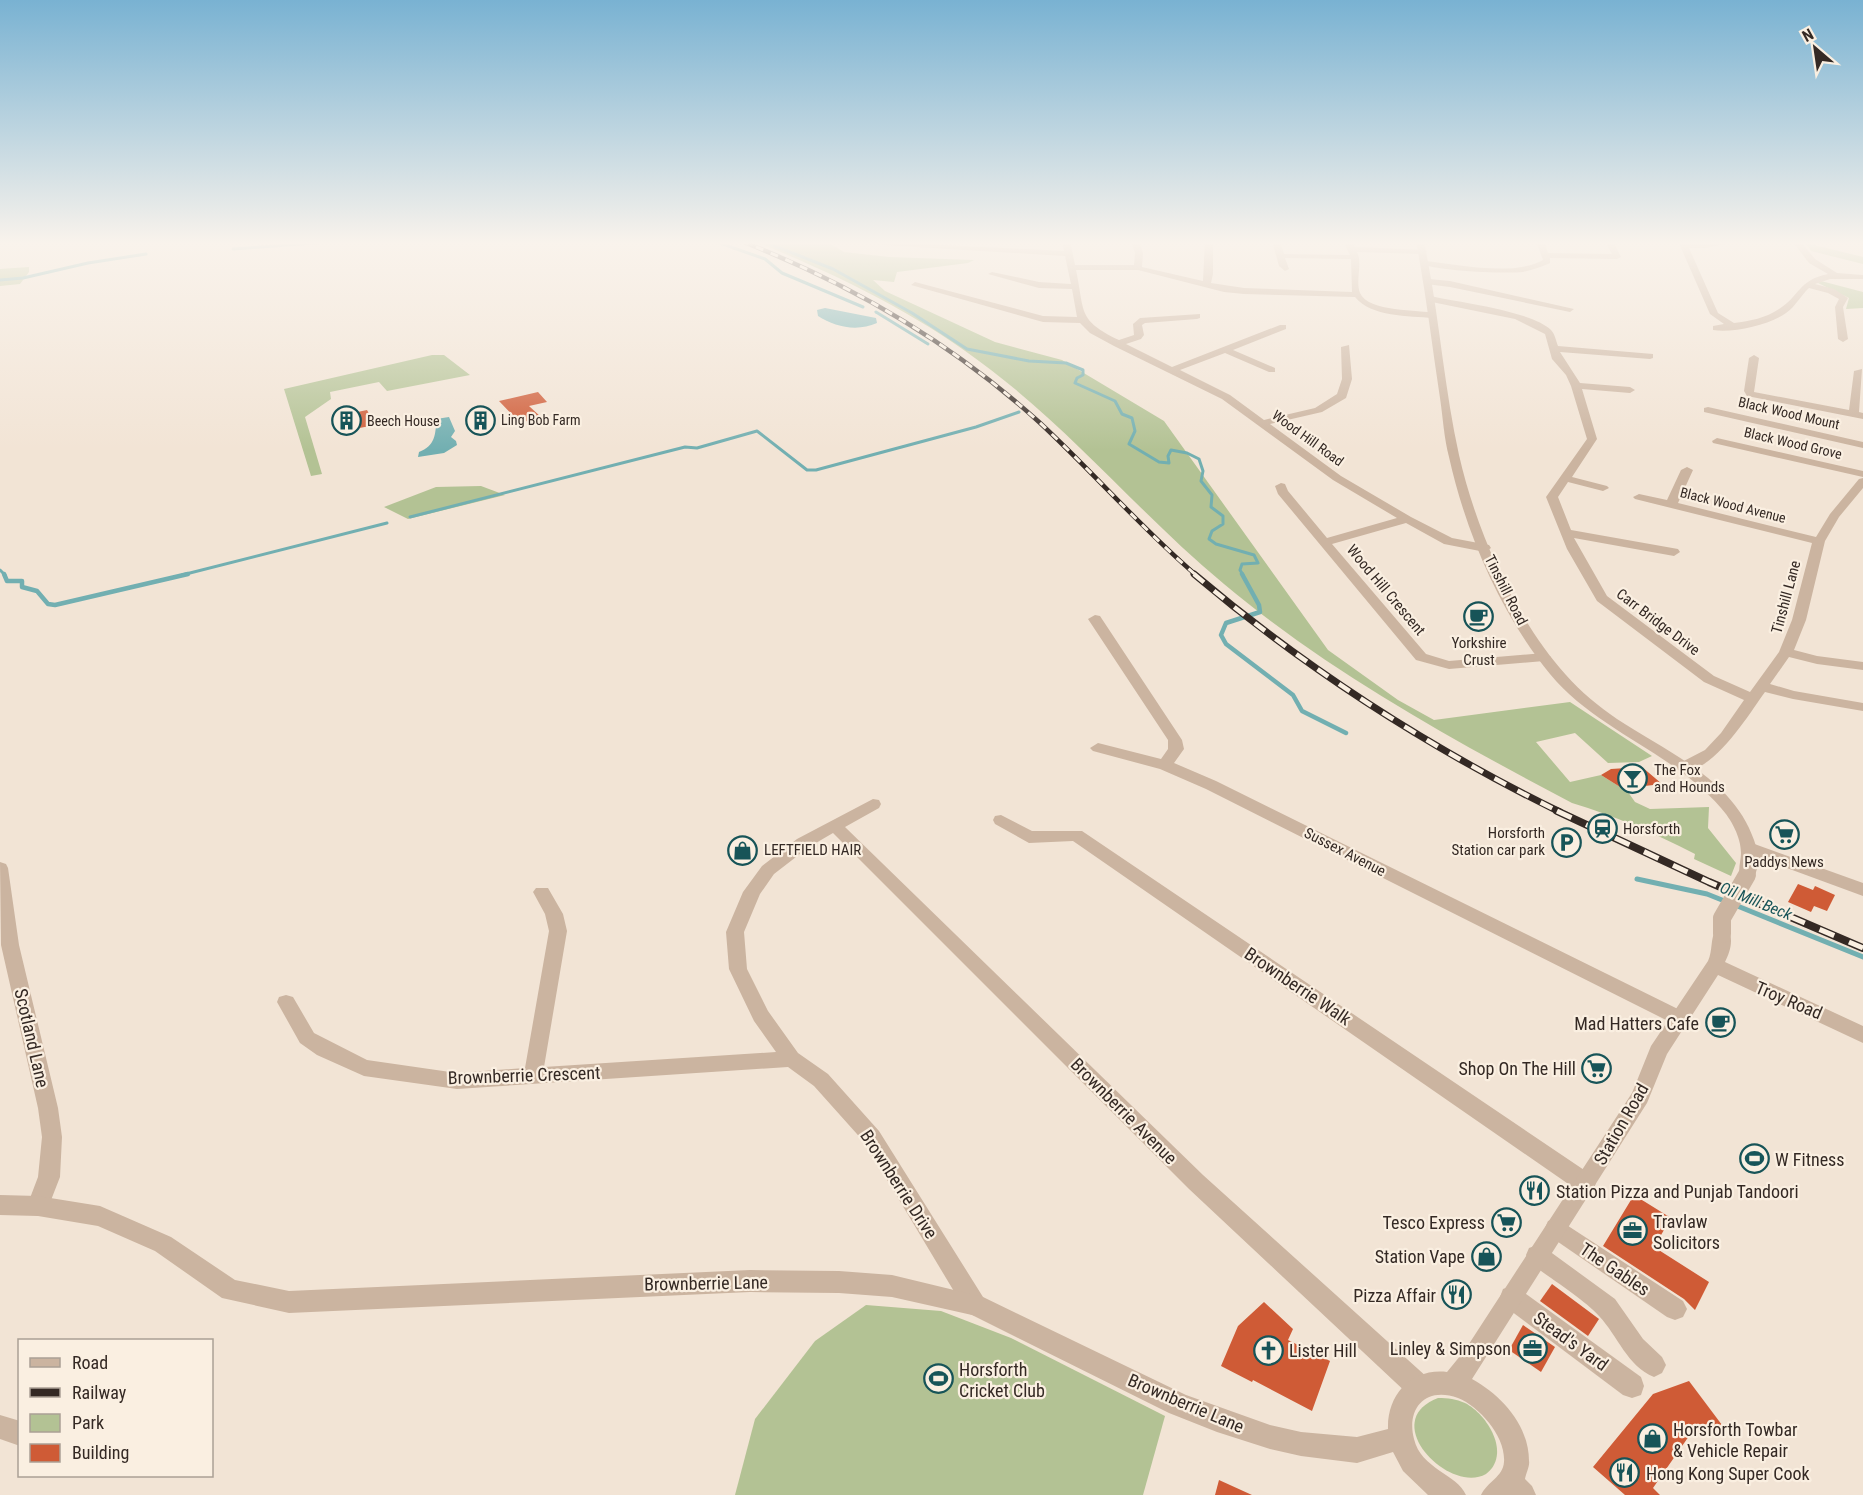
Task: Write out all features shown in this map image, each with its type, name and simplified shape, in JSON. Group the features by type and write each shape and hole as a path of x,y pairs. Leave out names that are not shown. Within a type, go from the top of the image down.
{"street":[{"path":"1012,311 1043,319 1082,320 1080,311"},
{"path":"1402,311 1433,315"},
{"name":"Tinshill Road","path":"1432,311 1456,463 1485,548 1513,610 1544,657 1566,684 1594,710 1683,766 1705,784 1739,822 1749,848"},
{"name":"Carr Bridge Drive","path":"1488,311 1532,322 1549,333 1557,359 1567,369 1576,386 1592,439 1552,497 1566,533 1602,598 1709,679 1752,698"},
{"path":"1712,311 1719,318 1733,326"},
{"path":"1716,328 1761,320 1781,311"},
{"path":"1839,311 1843,339"},
{"path":"1117,344 1137,337 1139,335 1137,324 1143,320 1197,316"},
{"name":"Wood Hill Road","path":"1082,320 1093,331 1117,344 1226,397 1337,478 1407,519 1448,542 1485,548"},
{"path":"1172,370 1283,327"},
{"path":"1262,423 1313,412 1342,396 1347,379 1346,347"},
{"path":"1554,349 1650,356"},
{"path":"1226,351 1272,370"},
{"path":"1754,358 1749,392 1751,394 1859,416 1859,370"},
{"path":"1576,386 1630,390"},
{"name":"Black Wood Mount","path":"1708,410 1863,445"},
{"name":"Black Wood Grove","path":"1717,441 1863,474"},
{"path":"1671,505 1688,476"},
{"path":"1564,478 1603,488"},
{"name":"Tinshill Lane","path":"1683,766 1714,750 1786,651 1799,620 1819,541 1834,516 1863,481"},
{"path":"1281,486 1282,492 1324,542"},
{"name":"Black Wood Avenue","path":"1639,497 1819,541"},
{"name":"Wood Hill Crescent","path":"1407,519 1324,542 1421,657 1449,665 1544,657"},
{"path":"1566,533 1674,552"},
{"path":"1095,619 1175,740 1176,749 1165,765 1098,748"},
{"path":"1786,651 1817,660 1863,666"},
{"path":"1761,686 1793,695 1863,707"},
{"name":"Sussex Avenue","path":"1165,765 1211,784 1679,1018"},
{"name":"Brownberrie Drive","path":"873,804 803,843 768,870 752,892 735,932 738,969 761,1016 791,1059 821,1080 872,1137 975,1305"},
{"name":"Brownberrie Walk","path":"1000,820 1029,837 1076,835 1585,1183"},
{"name":"Brownberrie Avenue","path":"835,826 1196,1182 1419,1388"},
{"path":"1749,848 1863,890"},
{"name":"Station Road","path":"1452,1384 1473,1358 1640,1097 1658,1052 1715,965 1722,951 1722,918 1747,874 1749,848"},
{"name":"Scotland Lane","path":"0,868 10,945 48,1108 52,1137 49,1177 38,1206"},
{"path":"533,1076 558,931 554,914 542,892"},
{"name":"Troy Road","path":"1715,965 1859,1035"},
{"name":"Brownberrie Crescent","path":"286,1002 307,1038 324,1049 364,1068 457,1081 791,1059"},
{"name":"Brownberrie Lane","path":"0,1205 38,1206 100,1216 163,1244 230,1290 289,1302 750,1281 839,1282 892,1286 975,1305 1178,1404 1217,1420 1270,1437 1301,1444 1357,1450 1401,1437"},
{"name":"The Gables","path":"1556,1228 1675,1309"},
{"path":"1537,1255 1607,1307 1635,1347 1654,1365"},
{"name":"Stead's Yard","path":"1511,1297 1632,1386"},
{"path":"1452,1495 1434,1485 1419,1471 1407,1455 1401,1437 1399,1422 1402,1407 1409,1396 1419,1388 1435,1383 1452,1384 1470,1390 1500,1415 1510,1432 1516,1450 1516,1467 1509,1491"},
{"path":"0,1428 18,1433"}],"green space":[{"path":"901,311 928,311 995,342 1062,360 1164,421 1328,650 1398,700 1434,720 1570,702 1652,756 1639,762 1608,763 1575,733 1536,742 1570,782 1601,775 1628,792 1635,802 1650,809 1709,807 1708,828 1736,863 1731,876 1694,859 1695,854 1665,839 1619,819 1572,803 1436,729 1348,675 1264,616 1224,584 1022,395 964,350"},
{"path":"432,355 444,355 470,375 387,391 379,382 330,392 331,399 305,417 322,474 311,476 284,389"},
{"path":"481,486 505,495 408,519 384,507 436,487"},
{"name":"Horsforth Cricket Club","path":"866,1305 941,1311 1011,1338 1165,1416 1143,1495 735,1495 755,1419 815,1341"},
{"path":"1438,1398 1465,1403 1473,1408 1488,1425 1494,1435 1497,1456 1493,1466 1486,1474 1471,1478 1454,1474 1438,1465 1425,1452 1417,1438 1415,1423 1421,1409"}],"water":[{"path":"817,311 839,311 876,318 877,323 854,328 832,323 818,316"},
{"path":"449,417 455,431 451,437 457,445 444,453 418,457 419,452 434,439 436,419"}],"building":[{"path":"538,392 547,402 529,406 541,417 520,423 499,401"},
{"name":"Beech House","path":"346,410 348,414 367,410 375,425 344,431 335,412"},
{"name":"Ling Bob Farm","path":"482,412 494,426 483,429 468,416"},
{"name":"The Fox and Hounds","path":"1642,767 1662,784 1636,787 1638,790 1628,792 1601,775 1611,769"},
{"path":"1798,884 1813,890 1815,886 1835,895 1827,911 1814,906 1811,912 1788,902"},
{"path":"1634,1195 1671,1218 1654,1247 1709,1282 1695,1310 1684,1299 1603,1246"},
{"path":"1552,1284 1599,1319 1588,1336 1540,1301"},
{"name":"Lister Hill","path":"1264,1302 1293,1329 1288,1340 1330,1361 1312,1411 1221,1366 1238,1326"},
{"name":"Linley & Simpson","path":"1523,1325 1555,1347 1541,1372 1509,1350"},
{"path":"1689,1381 1722,1425 1689,1436 1653,1488 1660,1495 1625,1495 1593,1467 1653,1394"},
{"path":"1219,1480 1252,1495 1215,1495"}],"waterway":[{"path":"908,311 967,349 1029,361 1066,363 1083,370 1083,375 1077,378 1075,383 1115,401 1122,414 1132,418 1135,431 1129,444 1159,462 1169,463 1168,456 1171,450 1187,453 1199,459 1203,471 1201,481 1212,495 1211,507 1223,516 1223,524 1212,531 1209,539 1216,544 1254,555 1258,563 1242,564 1240,570 1243,575"},
{"path":"876,312 928,344"},
{"path":"410,517 685,447 697,448 757,431 807,470 816,470 976,427 1019,412"},
{"path":"182,575 387,523"},
{"path":"0,570 4,574"},
{"path":"4,574 7,581 22,581 22,587 37,591 48,604 55,605 188,574"},
{"path":"1242,574 1259,605 1260,612 1226,623 1221,635 1226,644 1293,695 1302,711 1346,733"},
{"name":"Oil Mill Beck","path":"1637,879 1707,894 1727,902"},
{"name":"Oil Mill Beck","path":"1735,905 1863,957"}],"railway":[{"path":"887,311 935,341 1006,393 1039,422 1155,538 1196,575"},
{"path":"1194,574 1280,642 1370,704 1463,761 1560,812"},
{"path":"1557,811 1709,882 1863,948"}],"place":[{"name":"Ling Bob Farm","path":"480,420"},
{"name":"Beech House","path":"346,421"},
{"name":"Yorkshire Crust","path":"1479,616"},
{"name":"The Fox and Hounds","path":"1633,779"},
{"name":"Horsforth","path":"1602,829"},
{"name":"Paddys News","path":"1784,835"},
{"name":"Horsforth Station car park","path":"1566,842"},
{"name":"LEFTFIELD HAIR","path":"743,850"},
{"name":"Mad Hatters Cafe","path":"1720,1023"},
{"name":"Shop On The Hill","path":"1597,1068"},
{"name":"W Fitness","path":"1754,1159"},
{"name":"Station Pizza and Punjab Tandoori","path":"1535,1191"},
{"name":"Tesco Express","path":"1506,1222"},
{"name":"Travlaw Solicitors","path":"1632,1231"},
{"name":"Station Vape","path":"1486,1256"},
{"name":"Pizza Affair","path":"1457,1295"},
{"name":"Linley & Simpson","path":"1532,1348"},
{"name":"Lister Hill","path":"1268,1350"},
{"name":"Horsforth Cricket Club","path":"938,1379"},
{"name":"Horsforth Towbar & Vehicle Repair","path":"1652,1439"},
{"name":"Hong Kong Super Cook","path":"1625,1473"}]}
